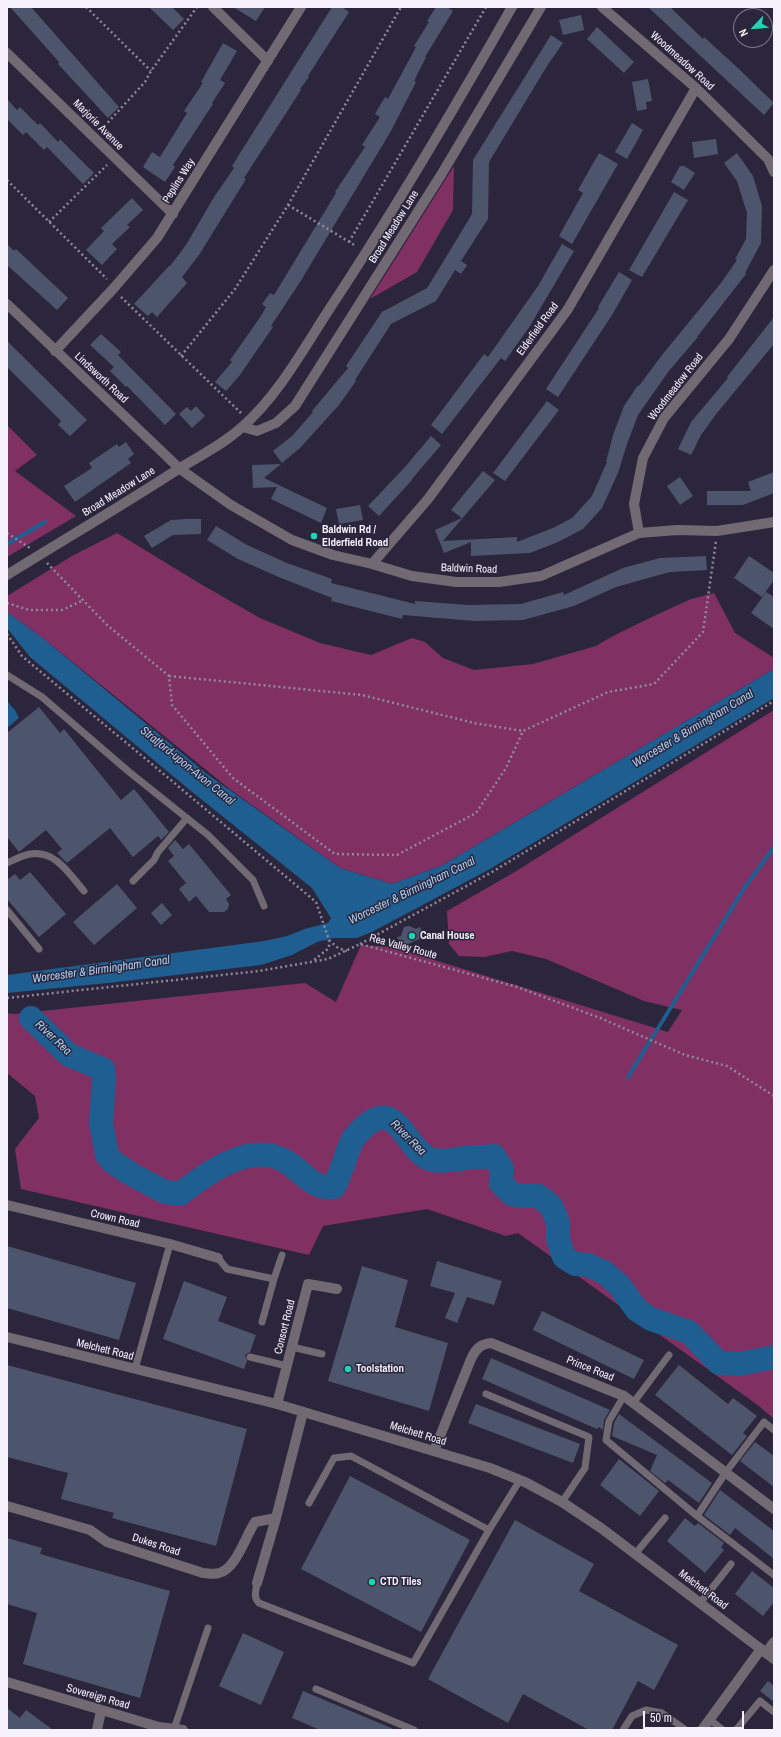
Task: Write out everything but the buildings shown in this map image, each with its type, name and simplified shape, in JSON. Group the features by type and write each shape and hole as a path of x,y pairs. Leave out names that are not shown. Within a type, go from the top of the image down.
{"street":[{"path":"213,7 268,61"},
{"name":"Peplins Way","path":"55,351 113,290 157,238 301,7"},
{"name":"Broad Meadow Lane","path":"7,575 228,438 245,424 266,402 367,253 466,89 512,7"},
{"name":"Broad Meadow Lane","path":"245,424 257,431 276,423 294,406 441,175 541,7"},
{"name":"Woodmeadow Road","path":"602,7 696,88 771,157 774,172"},
{"name":"Marjorie Avenue","path":"7,53 173,214"},
{"name":"Elderfield Road","path":"372,564 428,499 568,309 696,88"},
{"name":"Woodmeadow Road","path":"639,533 634,504 643,458 664,418 729,339 774,270"},
{"name":"Lindsworth Road","path":"7,304 180,469"},
{"name":"Baldwin Road","path":"180,469 231,505 292,540 333,555 372,564 412,576 456,582 499,582 541,576 639,533 677,530 717,531 774,522"},
{"name":"Crown Road","path":"7,1205 170,1244 218,1258"},
{"name":"Consort Road","path":"277,1404 308,1284 337,1289"},
{"name":"Melchett Road","path":"7,1337 135,1370 277,1404 490,1468 520,1480 562,1502 701,1602 767,1654"},
{"name":"Prince Road","path":"434,1451 471,1358 477,1347 485,1343 491,1343 624,1396 634,1402 774,1509"},
{"path":"257,1583 276,1518 303,1412"},
{"name":"Dukes Road","path":"7,1506 90,1530 107,1542 203,1573 219,1573 232,1566 248,1532 255,1522 276,1518"},
{"path":"702,1730 709,1719 767,1654 774,1642"},
{"name":"Sovereign Road","path":"7,1682 159,1727 178,1729"},
{"path":"97,1730 101,1711"}],"lane":[{"path":"7,675 42,698 128,772 208,835 253,880 264,906"},
{"path":"133,881 154,860 158,852 187,818"},
{"path":"7,863 30,854 43,854 55,858 84,891"},
{"path":"7,910 39,950"},
{"path":"135,1370 170,1244"},
{"path":"262,1322 282,1255"},
{"path":"218,1258 227,1269 274,1279"},
{"path":"292,1347 322,1354"},
{"path":"634,1402 669,1355"},
{"path":"250,1357 287,1366"},
{"path":"486,1394 589,1437 585,1468 562,1502"},
{"path":"624,1396 609,1421 606,1440 697,1516 774,1575"},
{"path":"697,1516 726,1472 764,1422 774,1430"},
{"path":"309,1503 334,1458 351,1456 489,1530"},
{"path":"257,1583 255,1595 256,1600 259,1603 413,1663 489,1530 520,1480"},
{"path":"635,1554 665,1518"},
{"path":"701,1602 731,1564"},
{"path":"178,1729 208,1628"},
{"path":"316,1689 414,1730"},
{"path":"736,1730 760,1701 774,1712"},
{"path":"623,1730 632,1716 646,1710 662,1713 686,1730"},
{"path":"709,1719 722,1730"}],"path":[{"path":"86,7 151,71"},
{"path":"94,138 145,82 151,71 197,7"},
{"path":"181,356 235,289 288,205 401,7"},
{"path":"349,242 486,7"},
{"path":"49,222 115,158"},
{"path":"7,180 109,281 113,290 181,356 245,424"},
{"path":"288,205 367,253"},
{"path":"40,555 107,625 168,676 362,695 474,723 522,731 608,692 654,684 703,632 717,531"},
{"path":"7,533 24,543"},
{"path":"7,603 29,610 62,610 84,600"},
{"path":"7,634 22,656 245,841 316,902 329,940 329,948 314,961"},
{"path":"168,676 172,705 233,778 335,854 397,855 476,813 506,768 522,731"},
{"path":"360,944 492,872 774,701"},
{"path":"329,940 338,948 347,950"},
{"name":"Rea Valley Route","path":"7,998 259,971 328,959 360,944 517,988 600,1018 685,1055 727,1066 774,1096"}],"shaded area":[{"path":"454,166 453,210 417,272 370,299"},
{"path":"7,425 37,455 15,471 76,516 7,557"},
{"path":"117,533 260,618 320,643 371,655 412,638 425,642 443,658 474,670 533,664 596,646 613,636 691,599 714,593 735,633 774,658 774,669 443,865 392,884 340,868 231,790 44,639 7,612 7,596 72,556"},
{"path":"774,710 774,1419 759,1406 518,1233 506,1236 427,1209 323,1226 309,1255 21,1189 15,1149 39,1118 35,1096 7,1073 7,1013 14,1014 305,983 336,1002 361,945 392,947 668,1032 682,1010 644,1001 546,959 512,951 484,957 459,956 449,944 447,911 513,873"}],"water":[{"path":"7,612 44,639 207,774 340,868 392,884 443,865 774,669 774,698 490,869 372,932 357,938 334,938 317,942 292,955 261,965 7,993 7,975 264,941 287,936 305,929 328,923 331,918 312,888 191,791 30,657 7,628"},
{"path":"7,701 15,710 19,718 7,728"}],"waterway":[{"path":"7,544 45,522"},
{"path":"628,1077 745,887 774,847"},
{"name":"River Rea","path":"31,1018 69,1055 103,1069 104,1079 101,1123 107,1155 113,1162 131,1174 165,1192 180,1194 204,1176 232,1161 247,1156 262,1155 276,1157 290,1164 315,1184 334,1187 352,1141 369,1123 380,1118 388,1119 396,1123 416,1149 424,1156 433,1160 448,1161 472,1157 494,1156 502,1169 501,1183 512,1194 521,1196 539,1196 551,1206 558,1222 558,1239 564,1257 575,1264 588,1265 604,1272 619,1285 637,1310 651,1319 689,1332 719,1363 739,1364 774,1357"}],"place":[{"name":"Baldwin Rd / Elderfield Road","path":"314,536"},
{"name":"Canal House","path":"412,936"},
{"name":"Toolstation","path":"348,1369"},
{"name":"CTD Tiles","path":"372,1582"}],"water label":[{"name":"Worcester & Birmingham Canal","path":"693,729"},
{"name":"Stratford-upon-Avon Canal","path":"187,766"},
{"name":"Worcester & Birmingham Canal","path":"412,891"},
{"name":"Worcester & Birmingham Canal","path":"101,970"}]}
